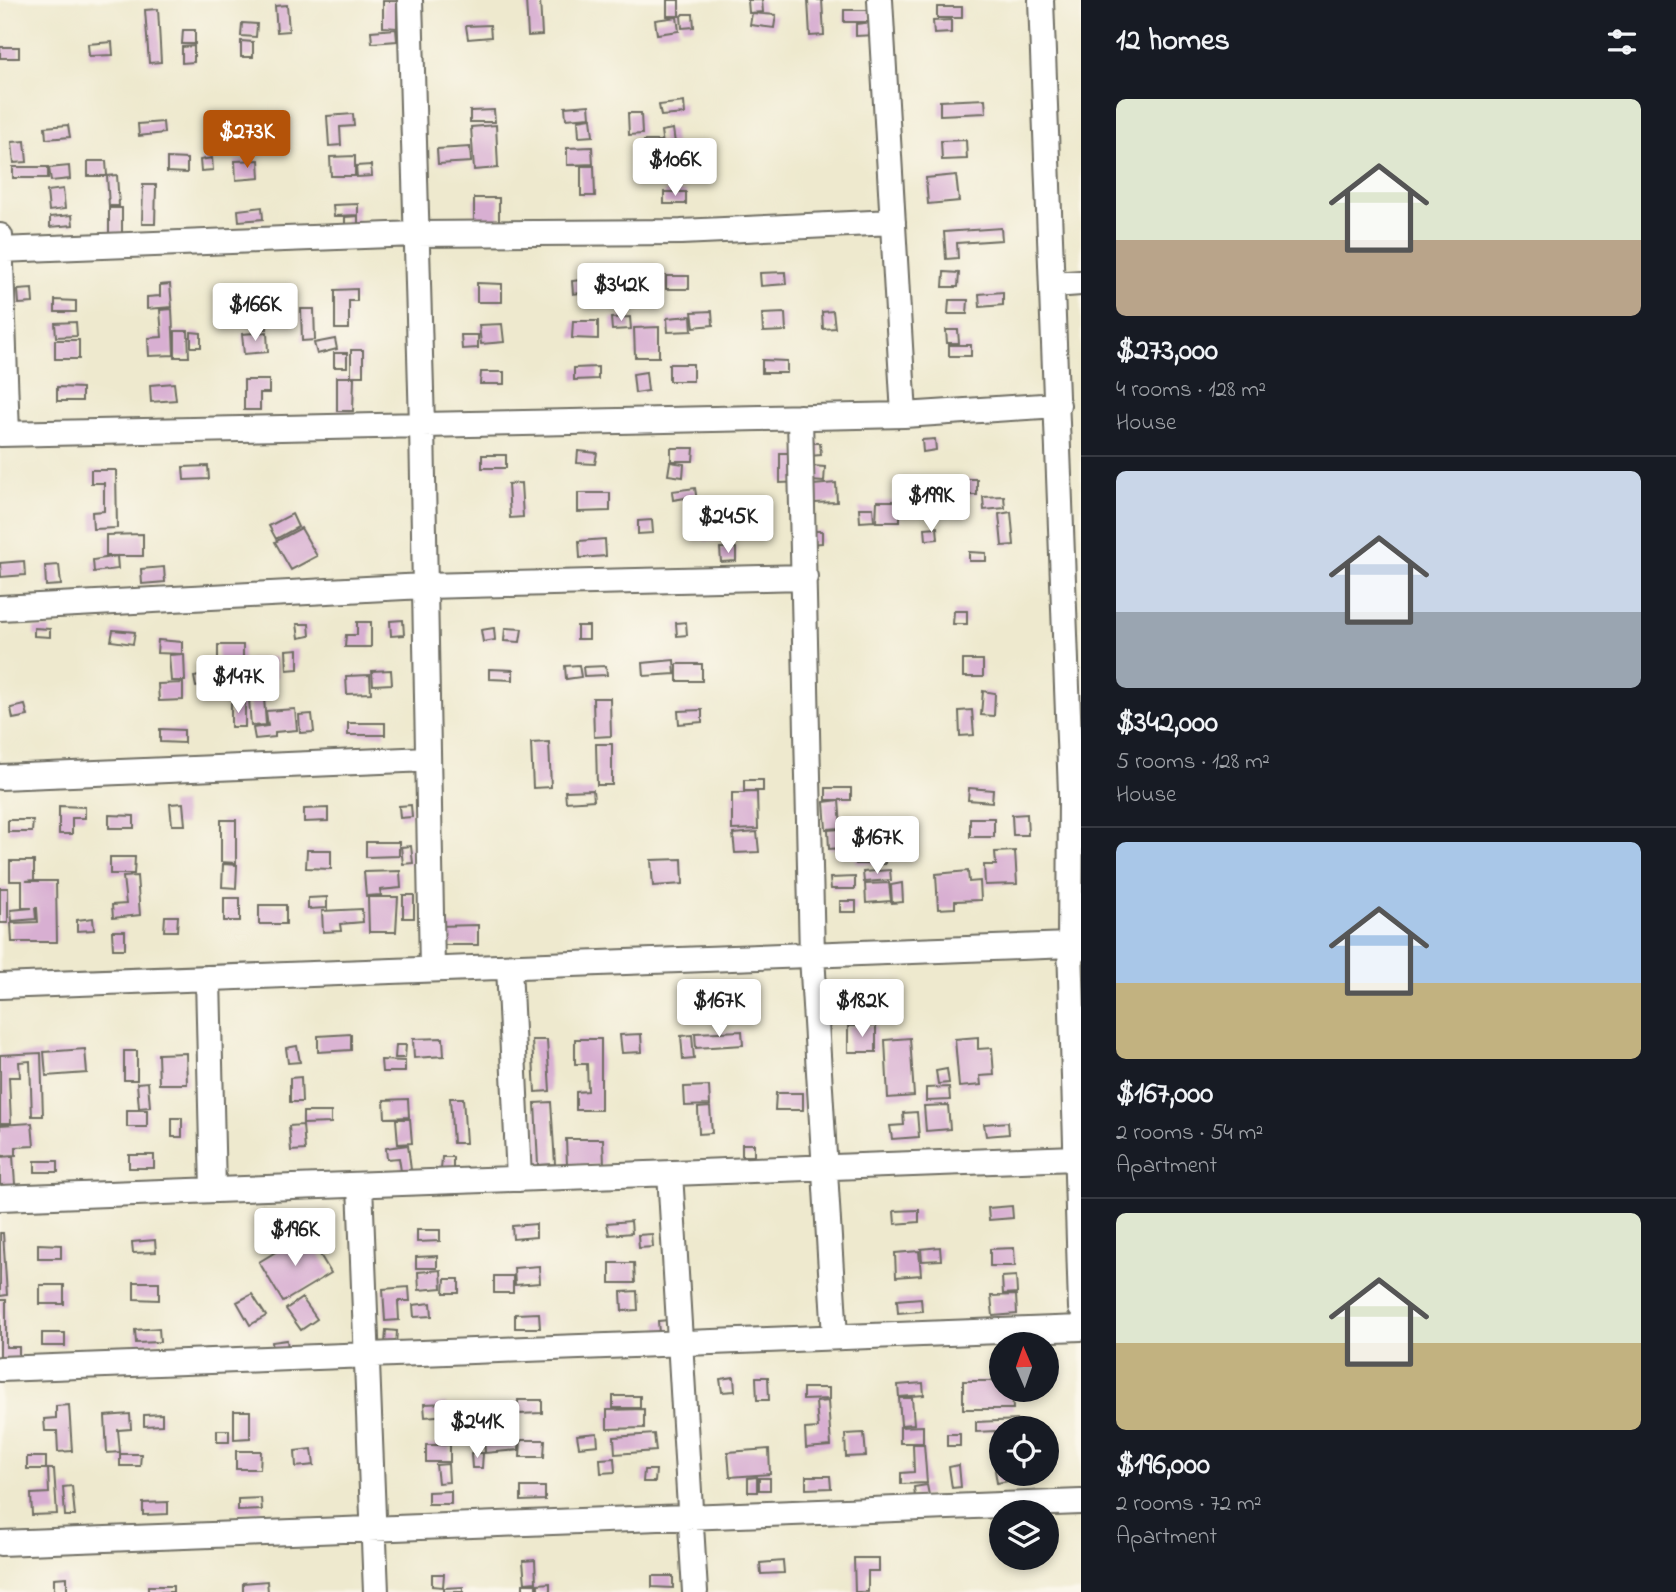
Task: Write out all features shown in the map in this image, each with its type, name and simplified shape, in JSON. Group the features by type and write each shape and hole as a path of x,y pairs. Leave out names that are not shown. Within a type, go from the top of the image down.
{"street":[{"path":"410,0 422,425 432,969"},
{"path":"880,0 904,415"},
{"path":"1041,0 1058,405 1074,632 1071,793 1081,1308"},
{"path":"0,250 416,234 681,232 893,222"},
{"path":"0,235 4,434 904,415 1058,405"},
{"path":"1053,285 1081,283"},
{"path":"800,417 812,956 835,1337"},
{"path":"0,608 424,586 805,577"},
{"path":"0,776 428,760"},
{"path":"0,986 1075,947"},
{"path":"509,967 519,1179"},
{"path":"208,978 213,1190"},
{"path":"0,1198 1076,1158"},
{"path":"670,1173 695,1592"},
{"path":"360,1185 376,1592"},
{"path":"0,1369 1081,1328"},
{"path":"0,1544 1081,1502"}],"building":[{"path":"526,0 540,0 542,35 528,36"},
{"path":"667,0 679,0 679,16 667,16"},
{"path":"748,0 762,0 763,12 749,13"},
{"path":"808,0 822,0 824,35 810,36"},
{"path":"383,1 397,1 397,28 383,27"},
{"path":"287,5 289,31 277,32 275,6"},
{"path":"937,7 962,7 962,18 937,18"},
{"path":"158,9 161,62 149,63 145,10"},
{"path":"844,10 870,10 870,22 844,22"},
{"path":"752,13 776,15 774,28 750,25"},
{"path":"683,14 693,14 694,27 682,28"},
{"path":"677,17 679,31 657,34 655,20"},
{"path":"951,20 951,33 934,34 933,21"},
{"path":"873,22 875,35 856,36 856,24"},
{"path":"242,23 257,24 256,37 241,36"},
{"path":"490,25 491,37 468,39 466,26"},
{"path":"396,29 397,41 372,43 371,31"},
{"path":"183,30 195,30 195,44 182,44"},
{"path":"241,41 253,42 253,57 241,57"},
{"path":"112,42 113,55 89,56 88,44"},
{"path":"194,46 194,62 182,63 182,47"},
{"path":"0,47 19,47 19,58 0,58"},
{"path":"985,99 986,113 940,115 940,101"},
{"path":"684,102 685,114 661,116 659,105"},
{"path":"589,105 590,117 566,119 565,107"},
{"path":"494,110 495,122 470,122 470,111"},
{"path":"628,113 641,113 642,134 629,135"},
{"path":"353,114 354,126 340,127 341,145 329,146 327,116"},
{"path":"591,118 593,136 579,137 578,120"},
{"path":"233,119 255,119 256,129 233,129"},
{"path":"163,122 164,133 139,136 138,124"},
{"path":"68,125 70,137 46,139 45,127"},
{"path":"496,125 498,168 474,170 471,127"},
{"path":"673,129 675,143 663,145 661,131"},
{"path":"966,140 967,159 942,160 941,141"},
{"path":"25,141 27,162 14,163 12,142"},
{"path":"644,141 661,141 661,153 644,153"},
{"path":"470,147 471,162 438,164 437,149"},
{"path":"592,147 593,164 567,165 567,148"},
{"path":"355,156 355,176 331,176 330,157"},
{"path":"167,158 187,159 187,173 167,172"},
{"path":"212,158 213,170 201,171 200,160"},
{"path":"259,160 260,178 236,180 235,161"},
{"path":"88,161 106,161 107,176 88,176"},
{"path":"371,165 372,176 357,177 356,166"},
{"path":"69,166 70,179 51,181 49,168"},
{"path":"581,166 594,166 595,196 581,196"},
{"path":"13,167 48,167 48,178 13,178"},
{"path":"117,175 119,206 109,206 107,176"},
{"path":"956,175 959,201 928,204 926,178"},
{"path":"143,185 156,185 155,224 142,224"},
{"path":"63,189 65,209 49,211 47,191"},
{"path":"664,192 686,192 686,204 664,204"},
{"path":"474,198 499,198 499,222 474,221"},
{"path":"358,204 358,215 334,216 333,205"},
{"path":"262,207 263,219 239,221 238,210"},
{"path":"109,208 122,208 122,236 109,236"},
{"path":"72,215 73,225 50,227 50,217"},
{"path":"358,216 358,230 345,230 345,217"},
{"path":"1001,228 1002,240 957,243 958,258 946,259 944,232"},
{"path":"785,272 786,284 761,286 760,273"},
{"path":"944,272 959,273 958,287 943,287"},
{"path":"666,276 689,276 689,289 666,289"},
{"path":"596,278 597,291 573,294 572,281"},
{"path":"477,283 502,284 502,302 477,302"},
{"path":"170,284 172,307 147,309 147,297 160,296 160,285"},
{"path":"32,289 33,303 19,304 18,290"},
{"path":"357,289 357,301 349,301 349,329 335,329 335,290"},
{"path":"241,292 266,292 266,305 241,305"},
{"path":"1003,292 1003,305 980,307 979,294"},
{"path":"55,300 76,301 76,312 55,312"},
{"path":"949,300 968,300 967,314 948,314"},
{"path":"254,307 268,308 267,329 253,329"},
{"path":"172,309 174,355 149,356 148,338 162,337 160,310"},
{"path":"301,309 314,309 315,340 302,341"},
{"path":"712,311 713,325 694,327 692,312"},
{"path":"833,311 835,328 823,329 822,312"},
{"path":"785,313 786,331 763,332 762,314"},
{"path":"691,316 692,331 668,332 667,318"},
{"path":"630,317 631,329 612,330 611,318"},
{"path":"573,321 598,321 598,339 572,338"},
{"path":"76,322 77,336 56,337 55,323"},
{"path":"502,324 504,342 481,344 479,325"},
{"path":"659,327 659,357 635,357 634,328"},
{"path":"946,330 958,330 959,343 947,343"},
{"path":"175,331 188,331 189,357 175,357"},
{"path":"191,332 201,333 201,347 191,347"},
{"path":"267,332 268,352 244,354 242,334"},
{"path":"461,335 478,335 478,348 462,349"},
{"path":"335,339 337,349 317,354 314,343"},
{"path":"55,340 79,340 79,359 55,359"},
{"path":"949,345 971,345 971,356 949,356"},
{"path":"351,350 363,350 363,376 351,376"},
{"path":"334,353 347,353 347,367 334,367"},
{"path":"762,360 787,361 787,373 762,373"},
{"path":"669,364 693,364 693,381 669,381"},
{"path":"598,367 598,379 574,380 574,368"},
{"path":"481,372 504,372 504,384 480,384"},
{"path":"646,372 648,391 635,393 633,374"},
{"path":"337,377 354,377 353,411 337,411"},
{"path":"244,380 269,380 269,393 260,393 260,410 244,410"},
{"path":"174,383 176,400 151,402 150,385"},
{"path":"57,387 82,388 82,401 57,401"},
{"path":"935,439 936,450 923,452 922,440"},
{"path":"808,443 820,443 821,455 809,456"},
{"path":"671,448 694,448 693,461 671,461"},
{"path":"578,451 597,453 595,464 577,463"},
{"path":"780,453 803,453 804,482 780,483"},
{"path":"482,455 506,455 506,468 482,468"},
{"path":"670,462 684,464 683,477 668,475"},
{"path":"208,466 209,479 184,480 183,467"},
{"path":"812,466 825,467 824,482 811,481"},
{"path":"91,470 116,470 117,528 93,529 92,512 104,511 104,483 91,483"},
{"path":"967,479 977,479 977,495 967,495"},
{"path":"906,480 931,480 931,499 907,499"},
{"path":"521,483 523,517 510,518 508,484"},
{"path":"836,483 837,502 814,503 813,485"},
{"path":"695,488 698,508 686,510 685,498 673,500 672,491"},
{"path":"578,493 610,493 610,511 578,512"},
{"path":"1004,496 1005,508 984,510 983,497"},
{"path":"877,501 900,501 900,522 876,522"},
{"path":"859,508 873,508 874,521 860,522"},
{"path":"1011,512 1014,545 1002,546 999,514"},
{"path":"292,514 298,527 276,539 269,526"},
{"path":"705,519 718,520 718,541 705,541"},
{"path":"652,520 653,533 638,534 638,521"},
{"path":"937,527 938,539 926,540 925,528"},
{"path":"301,528 317,556 291,570 275,542"},
{"path":"810,531 822,531 822,543 809,544"},
{"path":"143,534 143,556 106,556 106,535"},
{"path":"605,539 606,556 580,558 579,541"},
{"path":"720,548 736,548 736,561 721,562"},
{"path":"969,552 986,553 986,561 969,561"},
{"path":"117,556 118,569 94,572 93,560"},
{"path":"24,561 25,575 1,577 0,563"},
{"path":"59,565 61,585 46,586 45,566"},
{"path":"164,567 165,582 142,584 141,569"},
{"path":"954,611 967,611 967,624 953,624"},
{"path":"403,620 404,635 391,636 390,621"},
{"path":"357,622 371,622 371,647 345,647 346,635 357,635"},
{"path":"686,622 687,635 677,636 676,623"},
{"path":"297,624 309,624 310,636 299,638"},
{"path":"577,626 589,626 589,639 577,639"},
{"path":"34,628 50,629 50,637 34,636"},
{"path":"494,628 495,640 483,642 481,630"},
{"path":"505,628 522,629 520,642 504,641"},
{"path":"113,630 135,632 133,644 111,641"},
{"path":"158,640 182,642 182,654 157,653"},
{"path":"218,645 243,645 243,672 218,672"},
{"path":"298,649 298,669 287,670 286,650"},
{"path":"184,654 185,681 171,681 169,655"},
{"path":"275,657 277,677 250,679 249,659"},
{"path":"674,660 675,674 644,676 643,663"},
{"path":"963,660 983,660 983,677 963,677"},
{"path":"677,664 702,664 702,681 677,681"},
{"path":"579,665 581,677 566,679 565,666"},
{"path":"606,666 607,675 584,676 583,667"},
{"path":"489,669 513,670 513,680 489,679"},
{"path":"391,670 392,684 373,685 372,671"},
{"path":"210,674 212,685 196,687 194,677"},
{"path":"370,675 371,693 347,694 346,676"},
{"path":"183,683 183,700 159,701 158,684"},
{"path":"983,691 995,693 994,716 981,715"},
{"path":"264,698 266,725 251,726 249,699"},
{"path":"593,698 610,698 611,736 594,737"},
{"path":"231,703 245,703 245,727 231,727"},
{"path":"25,705 28,716 13,719 11,708"},
{"path":"295,709 297,730 275,732 275,737 255,739 253,728 268,726 266,711"},
{"path":"702,710 702,722 679,724 678,711"},
{"path":"972,710 974,735 960,736 959,711"},
{"path":"312,714 314,732 300,733 299,715"},
{"path":"348,723 385,723 385,735 348,735"},
{"path":"160,729 184,730 184,743 160,742"},
{"path":"549,742 551,787 533,788 531,743"},
{"path":"596,744 612,744 612,785 597,785"},
{"path":"744,780 763,780 763,791 744,791"},
{"path":"826,788 851,788 851,800 826,800"},
{"path":"969,788 993,790 992,802 968,800"},
{"path":"593,790 594,800 566,802 565,791"},
{"path":"757,792 758,829 732,830 732,793"},
{"path":"839,800 841,828 826,829 824,802"},
{"path":"183,803 185,825 172,825 170,804"},
{"path":"411,805 412,817 400,818 399,806"},
{"path":"59,806 85,807 85,818 72,818 72,834 59,834"},
{"path":"328,808 328,821 304,822 304,809"},
{"path":"1027,814 1028,835 1013,835 1012,815"},
{"path":"109,815 134,816 134,828 109,828"},
{"path":"970,818 994,818 994,837 970,837"},
{"path":"8,820 33,820 32,832 8,832"},
{"path":"221,820 236,820 236,863 221,862"},
{"path":"853,828 854,847 829,849 828,830"},
{"path":"757,832 759,852 735,853 733,834"},
{"path":"885,837 885,864 856,864 855,838"},
{"path":"366,842 399,842 399,856 366,857"},
{"path":"411,846 413,863 403,864 401,847"},
{"path":"307,850 331,850 331,869 306,868"},
{"path":"1015,851 1017,884 985,885 984,865 996,865 995,852"},
{"path":"110,857 135,857 134,874 110,874"},
{"path":"682,859 683,884 653,886 651,860"},
{"path":"10,861 34,861 34,880 26,881 56,881 57,942 12,942 11,923 38,922 37,908 36,919 12,921 11,910 32,908 22,908 22,881 10,881"},
{"path":"223,864 237,865 236,888 222,887"},
{"path":"890,870 891,880 864,882 863,872"},
{"path":"400,871 401,888 380,890 381,895 366,896 364,872"},
{"path":"968,871 969,882 980,881 981,900 955,901 955,908 938,909 936,874"},
{"path":"137,876 140,915 113,918 112,905 126,904 123,877"},
{"path":"855,877 855,889 831,889 830,878"},
{"path":"889,883 891,901 866,903 865,884"},
{"path":"902,883 903,902 892,903 891,885"},
{"path":"0,888 8,888 8,923 0,923"},
{"path":"403,895 414,895 414,918 403,918"},
{"path":"327,897 327,908 308,909 308,898"},
{"path":"368,897 398,897 396,932 369,932"},
{"path":"224,898 240,898 240,921 224,921"},
{"path":"840,901 856,901 856,912 840,912"},
{"path":"259,905 286,905 286,924 259,924"},
{"path":"362,909 363,922 340,924 341,931 323,932 322,911"},
{"path":"165,916 178,916 177,931 164,931"},
{"path":"93,918 94,930 77,931 77,920"},
{"path":"478,925 478,945 436,945 436,926"},
{"path":"112,931 125,931 125,949 113,949"},
{"path":"848,1026 876,1026 876,1052 848,1052"},
{"path":"742,1031 743,1045 696,1048 695,1033"},
{"path":"351,1034 351,1050 318,1052 318,1036"},
{"path":"641,1034 642,1052 622,1053 620,1035"},
{"path":"692,1035 694,1059 683,1060 681,1036"},
{"path":"978,1037 978,1049 992,1048 994,1075 980,1076 981,1085 959,1087 955,1039"},
{"path":"443,1038 444,1056 414,1058 413,1039"},
{"path":"910,1038 914,1096 888,1098 885,1040"},
{"path":"575,1039 601,1039 601,1110 576,1110 576,1092 588,1091 587,1064 575,1064"},
{"path":"532,1040 547,1040 550,1091 535,1092"},
{"path":"396,1045 406,1045 405,1058 395,1058"},
{"path":"297,1046 300,1062 288,1063 286,1048"},
{"path":"85,1049 87,1073 46,1076 44,1052"},
{"path":"124,1051 137,1051 137,1080 124,1080"},
{"path":"41,1053 43,1116 32,1116 30,1061 19,1062 20,1077 9,1077 11,1123 0,1123 0,1055"},
{"path":"186,1053 187,1084 159,1084 158,1054"},
{"path":"381,1060 405,1061 405,1072 382,1072"},
{"path":"947,1069 949,1083 938,1084 936,1071"},
{"path":"301,1077 302,1102 290,1102 290,1078"},
{"path":"148,1082 150,1107 139,1108 137,1083"},
{"path":"709,1086 710,1105 685,1106 684,1087"},
{"path":"949,1087 950,1100 926,1101 926,1088"},
{"path":"776,1093 803,1093 803,1110 775,1110"},
{"path":"450,1098 463,1098 466,1143 453,1143"},
{"path":"408,1099 409,1117 385,1118 384,1100"},
{"path":"551,1102 555,1164 538,1165 535,1103"},
{"path":"948,1105 950,1129 926,1131 924,1106"},
{"path":"710,1107 712,1133 699,1134 698,1108"},
{"path":"127,1110 147,1110 147,1127 127,1127"},
{"path":"303,1112 331,1112 331,1123 303,1124"},
{"path":"917,1112 919,1137 892,1139 890,1126 904,1125 903,1113"},
{"path":"172,1118 182,1118 182,1137 172,1137"},
{"path":"396,1119 410,1119 412,1143 398,1144"},
{"path":"1008,1122 1009,1134 986,1136 984,1124"},
{"path":"32,1123 34,1146 16,1147 16,1155 0,1156 0,1125"},
{"path":"303,1125 305,1150 291,1151 289,1126"},
{"path":"566,1139 603,1139 604,1165 567,1165"},
{"path":"742,1144 754,1144 754,1156 742,1156"},
{"path":"408,1145 411,1170 401,1171 399,1158 387,1159 386,1148"},
{"path":"129,1155 154,1155 154,1168 129,1168"},
{"path":"13,1156 16,1198 0,1199 0,1157"},
{"path":"442,1157 453,1157 453,1170 441,1170"},
{"path":"35,1161 58,1161 58,1172 35,1172"},
{"path":"1012,1206 1013,1218 989,1220 988,1208"},
{"path":"919,1210 919,1222 895,1224 894,1211"},
{"path":"631,1221 632,1233 609,1235 607,1223"},
{"path":"536,1224 536,1237 513,1239 512,1226"},
{"path":"417,1230 440,1230 440,1241 417,1242"},
{"path":"0,1233 3,1233 7,1295 0,1296"},
{"path":"307,1233 331,1273 283,1302 259,1262"},
{"path":"652,1234 653,1247 639,1248 638,1235"},
{"path":"155,1240 156,1252 133,1253 132,1242"},
{"path":"38,1244 61,1245 61,1258 38,1258"},
{"path":"940,1247 941,1260 922,1261 921,1249"},
{"path":"1014,1248 1015,1266 990,1266 990,1249"},
{"path":"919,1251 921,1275 896,1277 895,1253"},
{"path":"437,1256 437,1268 416,1268 416,1257"},
{"path":"610,1263 634,1263 635,1283 610,1283"},
{"path":"539,1266 540,1283 515,1285 514,1268"},
{"path":"441,1270 442,1288 419,1290 418,1272"},
{"path":"494,1276 513,1276 513,1293 494,1293"},
{"path":"1016,1276 1017,1293 1003,1294 1002,1277"},
{"path":"445,1279 459,1279 459,1293 444,1293"},
{"path":"134,1282 159,1282 159,1300 134,1299"},
{"path":"40,1285 64,1285 64,1304 40,1304"},
{"path":"409,1287 410,1301 398,1301 399,1320 385,1321 383,1289"},
{"path":"637,1291 638,1310 622,1311 621,1292"},
{"path":"252,1294 266,1316 250,1325 237,1302"},
{"path":"1016,1295 1017,1314 993,1316 991,1296"},
{"path":"302,1298 317,1319 301,1330 286,1309"},
{"path":"921,1298 922,1311 898,1313 897,1300"},
{"path":"0,1300 6,1300 6,1347 19,1347 19,1360 0,1360"},
{"path":"431,1303 432,1316 414,1317 413,1305"},
{"path":"539,1313 540,1328 515,1328 515,1314"},
{"path":"669,1320 670,1333 659,1333 658,1321"},
{"path":"159,1328 160,1342 136,1343 135,1330"},
{"path":"386,1330 397,1331 396,1345 385,1344"},
{"path":"42,1333 65,1333 65,1346 42,1346"},
{"path":"287,1340 288,1349 273,1351 272,1342"},
{"path":"734,1377 735,1391 722,1392 720,1379"},
{"path":"756,1377 768,1377 769,1400 757,1400"},
{"path":"963,1381 989,1381 989,1402 1013,1402 1013,1409 963,1409"},
{"path":"923,1383 924,1395 899,1397 898,1385"},
{"path":"803,1388 829,1388 829,1399 803,1400"},
{"path":"613,1396 640,1396 640,1408 613,1408"},
{"path":"899,1398 912,1398 914,1424 901,1425"},
{"path":"518,1400 542,1400 542,1413 518,1414"},
{"path":"828,1401 831,1446 806,1448 805,1429 818,1428 816,1402"},
{"path":"447,1403 448,1415 425,1417 424,1404"},
{"path":"69,1405 72,1451 58,1452 57,1431 45,1431 44,1419 56,1418 56,1406"},
{"path":"644,1409 644,1428 607,1429 607,1410"},
{"path":"234,1411 250,1411 250,1438 234,1439"},
{"path":"130,1414 131,1429 118,1430 120,1452 107,1453 105,1416"},
{"path":"162,1414 162,1425 144,1426 144,1415"},
{"path":"989,1421 989,1431 976,1432 976,1422"},
{"path":"923,1426 923,1443 900,1443 900,1427"},
{"path":"217,1430 229,1430 229,1442 217,1442"},
{"path":"597,1433 598,1445 579,1447 577,1435"},
{"path":"864,1433 866,1456 846,1457 845,1434"},
{"path":"654,1434 656,1451 615,1454 614,1437"},
{"path":"947,1434 960,1434 960,1446 947,1446"},
{"path":"518,1436 519,1450 485,1453 484,1438"},
{"path":"521,1440 545,1440 544,1457 520,1457"},
{"path":"913,1444 924,1444 927,1483 901,1484 901,1473 914,1472"},
{"path":"426,1445 450,1445 450,1462 426,1462"},
{"path":"312,1449 314,1465 296,1467 295,1451"},
{"path":"769,1449 770,1474 730,1477 728,1452"},
{"path":"236,1451 261,1451 260,1469 236,1469"},
{"path":"471,1453 483,1453 482,1468 472,1468"},
{"path":"120,1454 141,1454 140,1466 120,1466"},
{"path":"27,1457 46,1457 46,1469 27,1469"},
{"path":"614,1458 615,1472 601,1473 600,1459"},
{"path":"448,1464 449,1482 438,1483 436,1465"},
{"path":"959,1465 961,1487 952,1488 949,1467"},
{"path":"48,1469 54,1469 57,1514 32,1515 31,1494 49,1493"},
{"path":"644,1470 656,1470 655,1482 643,1482"},
{"path":"806,1476 830,1476 831,1488 806,1489"},
{"path":"757,1477 757,1492 748,1492 748,1478"},
{"path":"759,1478 770,1478 770,1490 759,1490"},
{"path":"927,1485 929,1495 915,1497 914,1487"},
{"path":"72,1486 75,1516 65,1516 63,1487"},
{"path":"521,1487 545,1487 545,1500 521,1501"},
{"path":"451,1491 451,1504 428,1504 428,1492"},
{"path":"261,1498 262,1510 238,1511 238,1499"},
{"path":"168,1502 168,1514 143,1515 143,1503"},
{"path":"854,1558 879,1558 879,1571 868,1571 868,1592 855,1592"},
{"path":"535,1560 536,1582 525,1583 523,1561"},
{"path":"783,1561 784,1573 761,1574 760,1563"},
{"path":"432,1574 444,1574 443,1587 432,1586"},
{"path":"652,1576 673,1576 673,1588 652,1587"},
{"path":"67,1577 67,1592 54,1592 54,1578"},
{"path":"267,1581 268,1592 243,1592 243,1583"},
{"path":"550,1583 550,1592 538,1592 538,1584"},
{"path":"523,1584 536,1584 536,1592 523,1592"},
{"path":"148,1586 173,1586 173,1592 148,1592"},
{"path":"463,1587 463,1592 444,1592 444,1588"}]}
